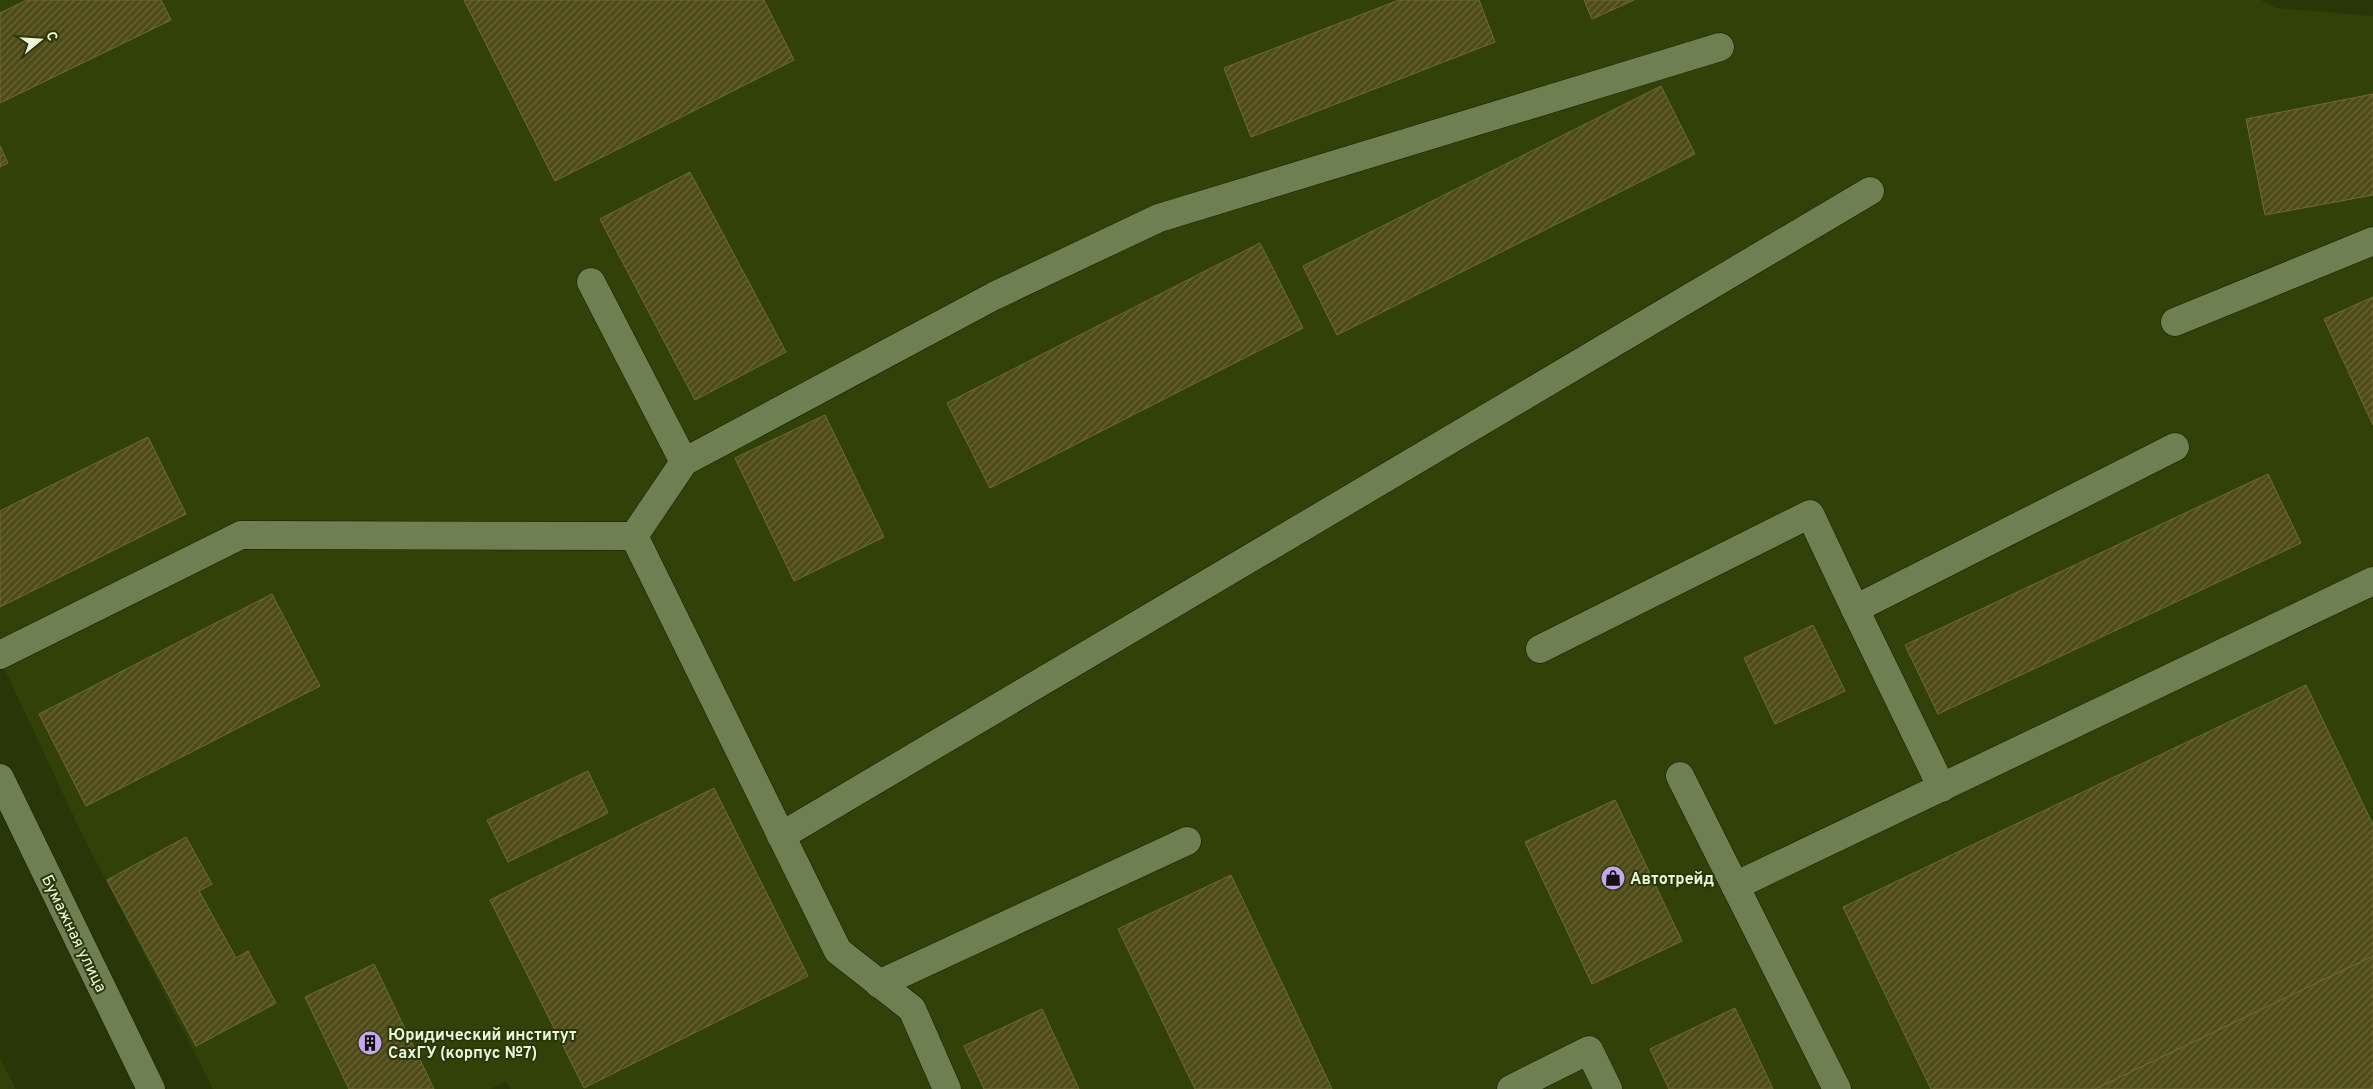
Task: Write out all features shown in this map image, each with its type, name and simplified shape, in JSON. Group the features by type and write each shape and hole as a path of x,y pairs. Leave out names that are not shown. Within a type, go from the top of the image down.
{"street":[{"path":"634,536 684,462 994,296 1159,218 1720,47"},
{"path":"782,836 1870,191"},
{"path":"2174,322 2373,241"},
{"path":"591,282 684,462"},
{"path":"1855,609 2176,447"},
{"path":"1540,650 1810,514 1942,788"},
{"path":"0,655 241,535 634,536"},
{"path":"634,536 838,951 912,1009 947,1089"},
{"path":"1735,886 2373,581"},
{"path":"1680,776 1836,1089"},
{"name":"Бумажная улица","path":"0,778 8,814 151,1089"},
{"path":"879,984 1187,841"},
{"path":"1511,1089 1589,1050 1608,1089"}],"shaded area":[{"path":"0,0 2261,0 2276,8 2373,16 2373,1089 511,1089 506,1081 490,1089 213,1089 81,832 0,659"},
{"path":"0,1059 16,1089 0,1089"}],"building":[{"path":"27,0 161,0 171,20 0,103 0,13"},
{"path":"464,0 764,0 794,60 555,181"},
{"path":"1399,0 1479,0 1495,42 1251,137 1224,68"},
{"path":"1584,0 1634,0 1592,19"},
{"path":"1661,86 1695,154 1337,335 1303,266"},
{"path":"2373,94 2373,195 2265,215 2246,119"},
{"path":"0,146 8,163 0,167"},
{"path":"690,172 786,352 695,400 600,219"},
{"path":"1260,243 1303,328 990,488 947,403"},
{"path":"2373,297 2373,425 2324,319"},
{"path":"825,415 884,537 794,581 735,458"},
{"path":"148,437 186,514 0,607 0,511"},
{"path":"2268,474 2301,543 1938,714 1905,645"},
{"path":"272,594 320,686 86,806 39,714"},
{"path":"1813,625 1845,691 1775,724 1744,658"},
{"path":"2306,685 2373,825 2373,956 2095,1089 1931,1089 1843,907"},
{"path":"588,771 608,813 508,862 487,820"},
{"path":"714,788 808,976 584,1088 490,900"},
{"path":"1615,800 1682,941 1592,984 1525,842"},
{"path":"186,837 212,884 199,891 236,958 248,951 276,1003 196,1046 107,880"},
{"path":"1231,875 1332,1089 1195,1089 1118,929"},
{"path":"2373,956 2373,1089 2095,1089"},
{"name":"Юридический институт СахГУ (корпус №7)","path":"374,964 434,1089 349,1089 305,997"},
{"path":"1735,1008 1773,1089 1669,1089 1650,1049"},
{"path":"1042,1009 1079,1089 984,1089 964,1046"}],"place":[{"name":"Автотрейд","path":"1613,878"},
{"name":"Юридический институт СахГУ (корпус №7)","path":"370,1043"}]}
